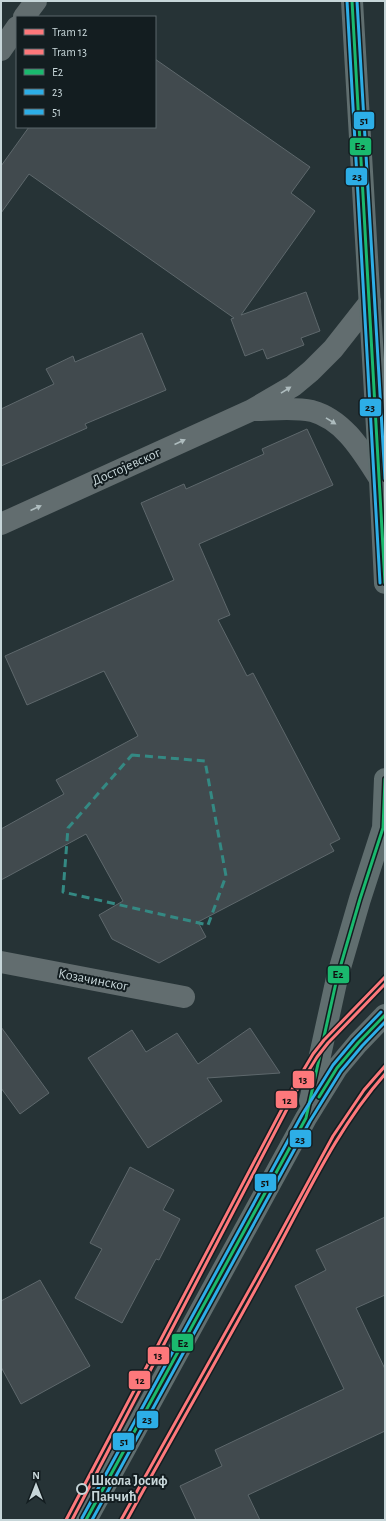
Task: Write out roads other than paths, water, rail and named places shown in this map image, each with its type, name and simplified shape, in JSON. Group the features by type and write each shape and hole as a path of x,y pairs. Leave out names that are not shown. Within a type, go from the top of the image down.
{"main road":[{"path":"352,1 385,583"},
{"path":"306,1118 337,978 360,899 384,835 385,779"},
{"path":"86,1520 306,1118 337,1068 358,1043 385,1015"}],"street":[{"path":"25,16 36,1"},
{"path":"1,50 16,28"},
{"name":"Достојевског","path":"1,524 252,410 293,386 312,371 333,349 370,302"},
{"name":"Достојевског","path":"252,410 298,409 313,412 327,419 342,428 352,438 380,479"},
{"name":"Козачинског","path":"1,962 184,997"}],"tram line":[{"name":"12","path":"66,1520 294,1086 313,1054 324,1040 385,977"},
{"name":"13","path":"72,1520 298,1088 317,1057 328,1043 385,984"},
{"name":"12","path":"121,1520 333,1136 364,1090 385,1066"},
{"name":"13","path":"127,1520 337,1139 368,1095 385,1074"}],"place":[{"name":"Школа Јосиф Панчић","path":"82,1489"}]}
